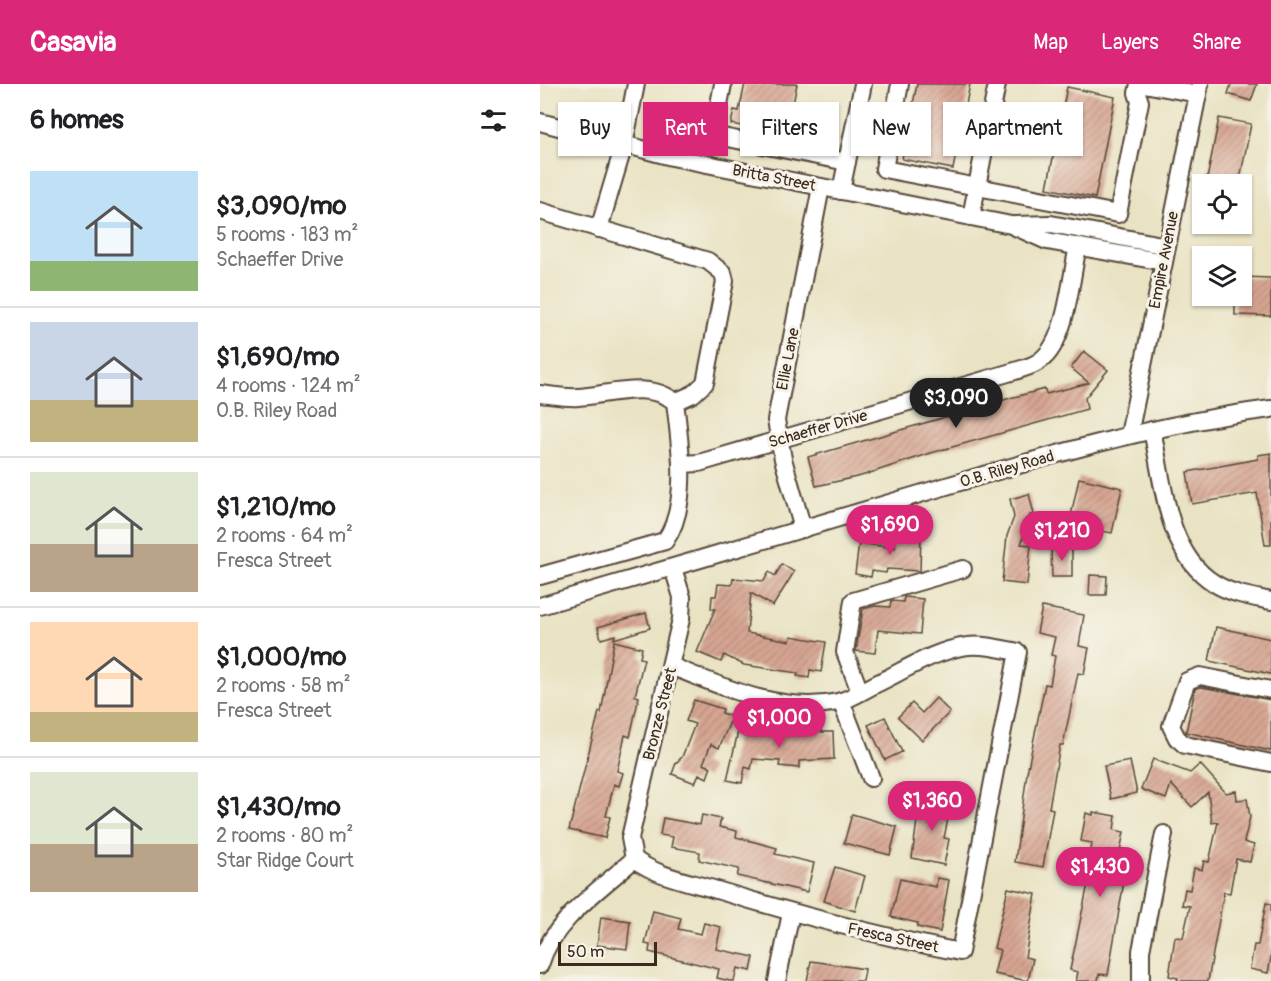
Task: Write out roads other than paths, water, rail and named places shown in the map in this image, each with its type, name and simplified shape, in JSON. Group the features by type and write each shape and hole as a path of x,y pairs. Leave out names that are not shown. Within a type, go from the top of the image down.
{"street":[{"path":"631,109 636,84"},
{"path":"723,84 713,135 847,162"},
{"path":"841,191 863,84"},
{"path":"900,84 884,169 1118,214 1140,102 1137,93 1139,84"},
{"path":"971,217 997,84"},
{"path":"1144,84 1199,89"},
{"name":"Empire Avenue","path":"1129,435 1199,89"},
{"name":"Britta Street","path":"540,122 558,127"},
{"name":"Britta Street","path":"631,146 1011,225 1047,241 1165,254"},
{"path":"599,228 621,156"},
{"name":"Ellie Lane","path":"803,529 779,440 776,420 821,187"},
{"path":"540,212 708,261 723,273 725,281 705,383 693,394 675,402"},
{"name":"Britta Street","path":"1011,225 1051,224 1165,254"},
{"name":"Schaeffer Drive","path":"682,464 699,463 779,440 1015,371 1041,360 1053,348 1060,330 1077,246"},
{"path":"540,394 576,397 643,391 659,392 675,402"},
{"path":"540,576 665,541 674,528 682,464 675,402"},
{"name":"O.B. Riley Road","path":"540,606 1129,435 1271,409"},
{"path":"1152,430 1172,519 1186,555 1213,583 1271,602"},
{"name":"Bronze Street","path":"634,859 630,838 681,619 682,597 673,568"},
{"path":"860,692 845,652 853,601 963,569"},
{"name":"Fresca Street","path":"634,859 656,872 791,913 866,933 960,952 1018,652 970,646 956,649 916,664 841,701 821,704 740,694 671,666"},
{"path":"1271,690 1200,676 1192,678 1186,681 1171,726 1177,738 1185,746 1271,763"},
{"path":"841,701 871,778"},
{"path":"1141,981 1141,951 1164,834"},
{"path":"540,965 544,951 574,912 634,859"},
{"path":"777,981 791,913"}]}
